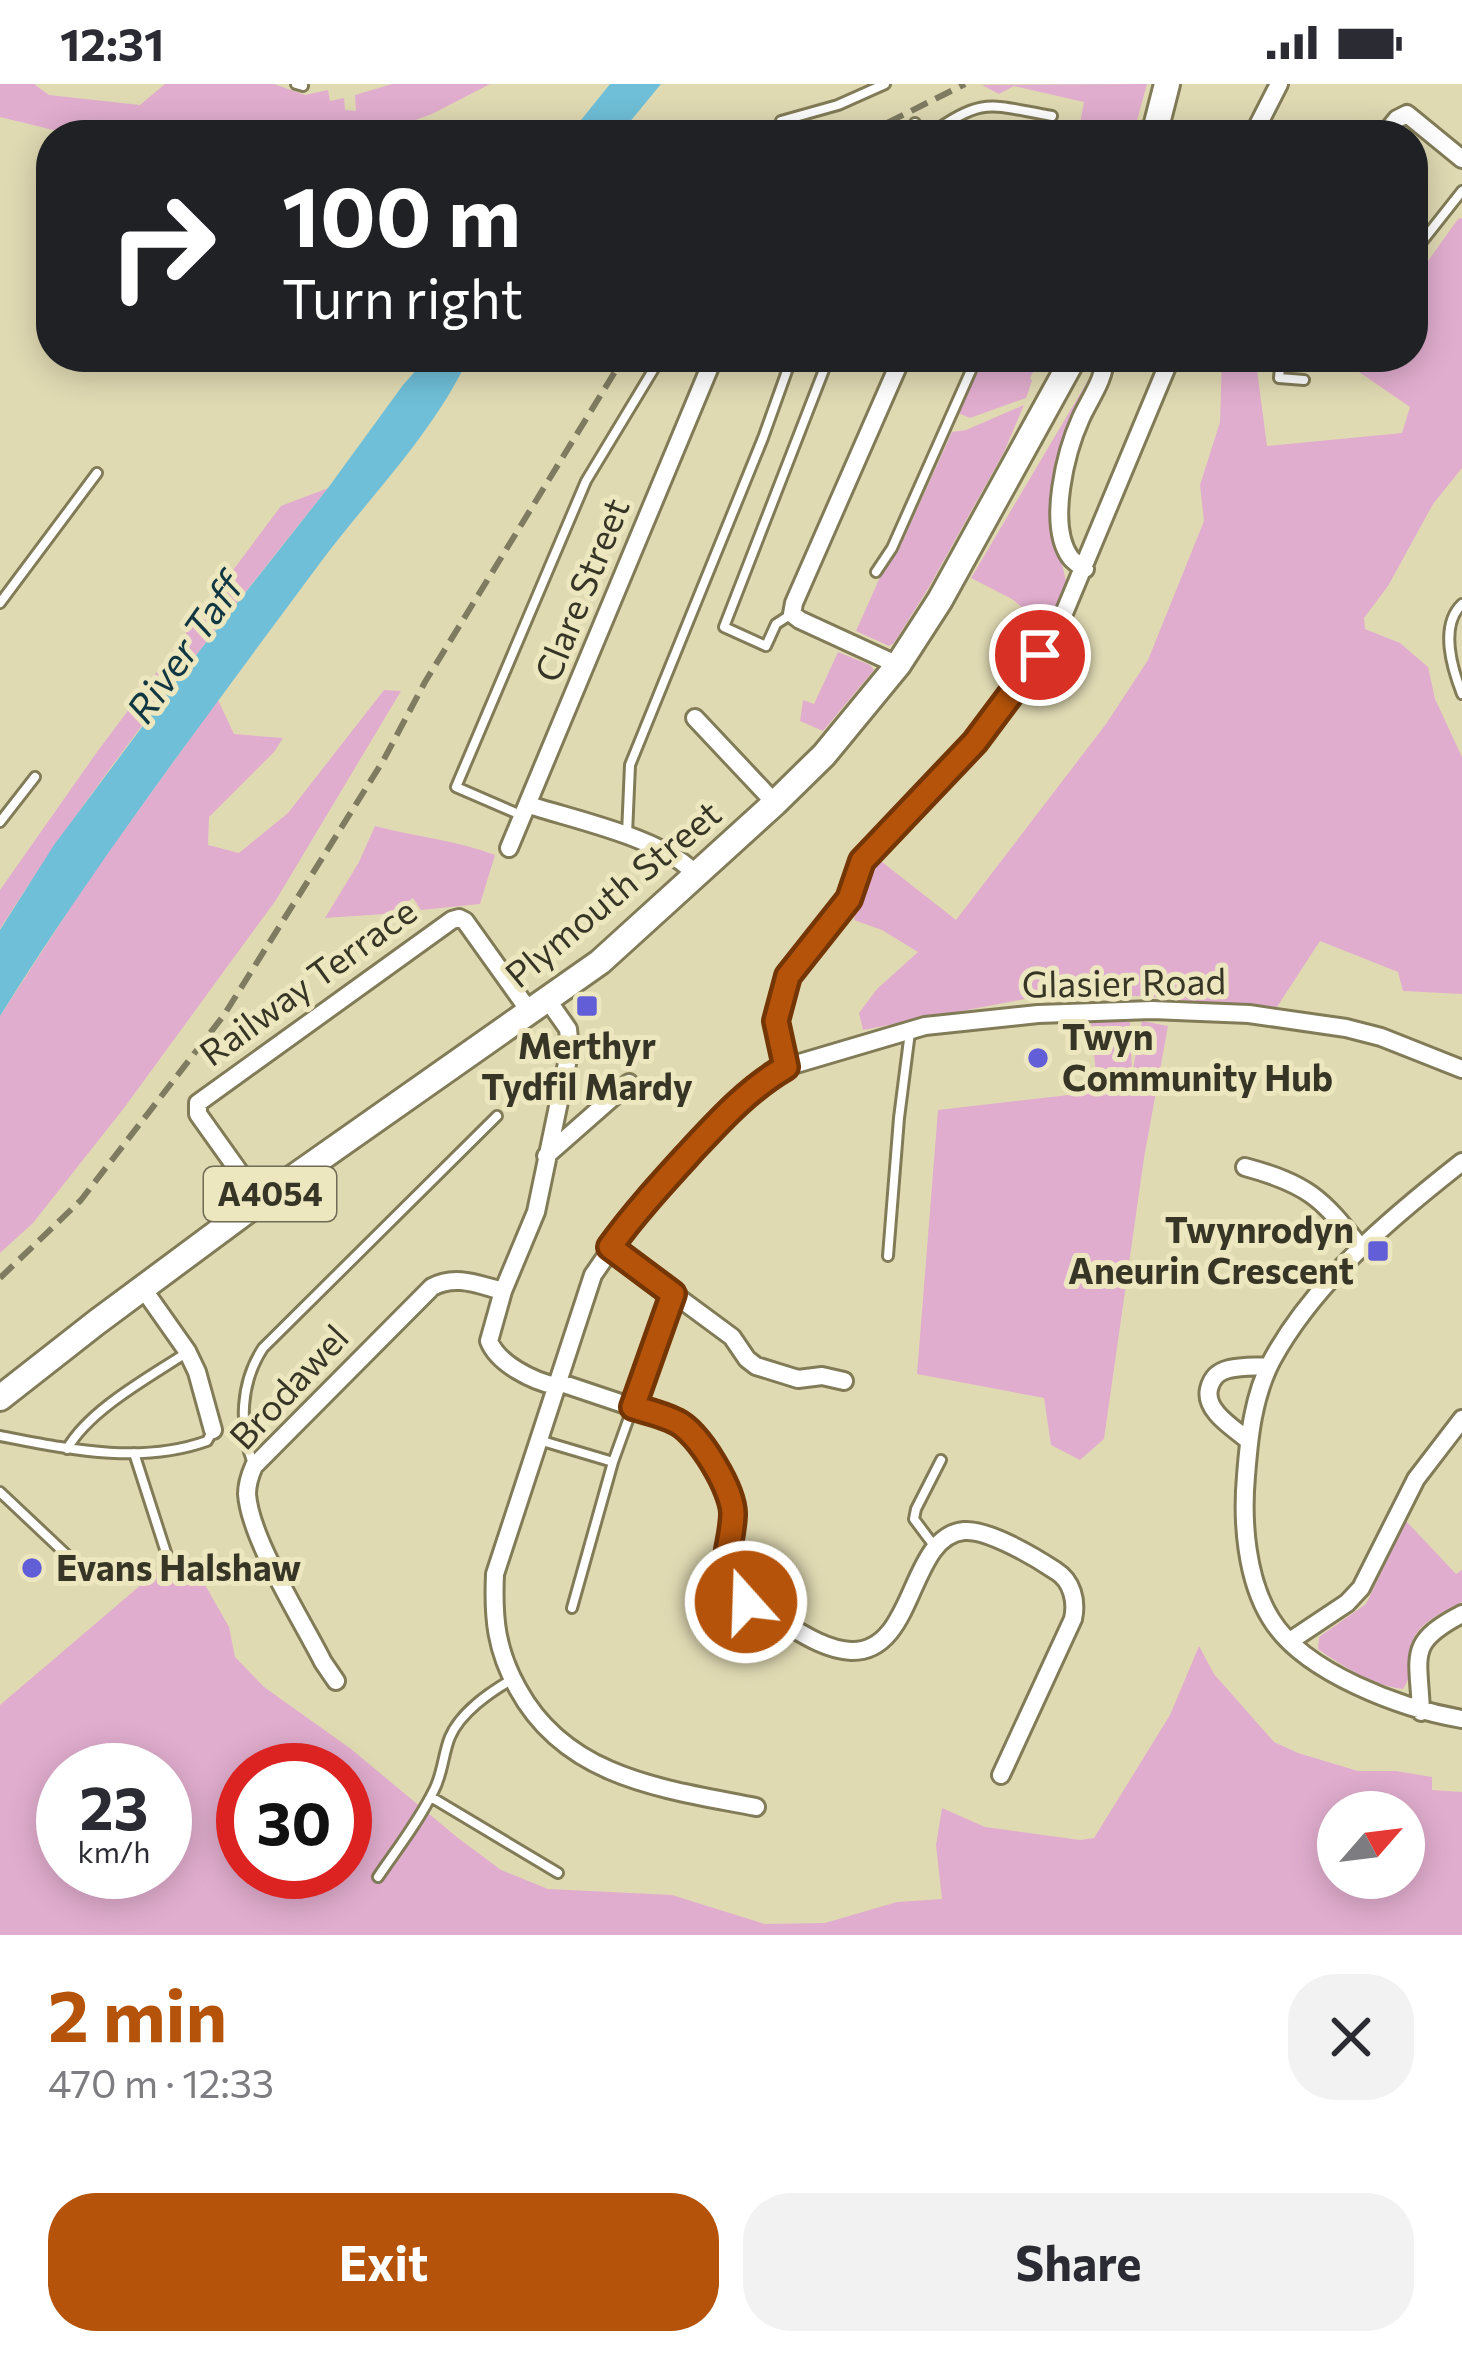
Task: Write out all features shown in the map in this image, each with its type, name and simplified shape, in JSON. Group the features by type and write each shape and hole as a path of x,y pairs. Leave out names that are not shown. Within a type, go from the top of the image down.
{"main road":[{"path":"1158,120 1167,84"},
{"name":"Plymouth Street","path":"0,1398 260,1202 613,952 775,803 824,754 898,665 940,600 1066,372"}],"street":[{"path":"1261,120 1279,84"},
{"path":"1428,131 1462,159"},
{"name":"Clare Street","path":"509,848 708,372"},
{"path":"895,372 793,614 898,665"},
{"path":"1084,569 1070,557 1063,540 1062,480 1079,422 1104,372"},
{"path":"756,1807 665,1790 609,1771 567,1749 533,1717 500,1650 493,1616 495,1574 593,1275 642,1204 721,1119 760,1082 786,1067 776,1021 788,976 849,899 862,861 975,742 1057,630 1165,372"},
{"path":"695,718 775,803"},
{"path":"526,810 627,836 674,855 697,876"},
{"name":"Railway Terrace","path":"260,1202 197,1114 198,1103 452,920 465,921 538,1006"},
{"path":"538,1006 568,1029 570,1038 536,1212 489,1334 492,1349 502,1360 548,1385 677,1422 698,1441 733,1506 725,1557 734,1586 746,1602 809,1638 848,1651 876,1645 899,1619 936,1548 952,1534 986,1533 1058,1572 1071,1587 1073,1619 1001,1775"},
{"name":"Glasier Road","path":"786,1067 925,1026 1038,1014 1152,1010 1249,1014 1346,1028 1462,1069"},
{"path":"545,1157 629,1084"},
{"path":"1462,1162 1361,1248 1313,1301 1269,1366 1249,1441 1245,1528 1257,1591 1272,1622 1290,1641 1356,1685 1421,1712 1462,1719"},
{"path":"1245,1167 1287,1178 1328,1206 1361,1248"},
{"path":"610,1247 732,1337 756,1366 798,1379 822,1376 844,1381"},
{"name":"Brodawel","path":"336,1681 254,1524 247,1497 254,1466 433,1287 459,1279 503,1292"},
{"path":"144,1290 188,1352 213,1430"},
{"path":"1249,1441 1214,1411 1208,1390 1224,1370 1269,1366"},
{"path":"1290,1641 1347,1603 1360,1588 1415,1479 1462,1419"},
{"path":"1421,1712 1419,1649 1426,1636 1462,1614"}],"lane":[{"path":"785,120 838,105 885,84"},
{"path":"950,120 974,107 991,105 1052,116"},
{"path":"1428,234 1462,191"},
{"path":"526,810 456,787 586,481 652,372"},
{"path":"627,836 629,764 787,372"},
{"path":"793,614 776,624 766,646 724,627 823,372"},
{"path":"876,572 892,548 970,372"},
{"path":"1280,372 1279,378 1304,380"},
{"path":"0,603 97,473"},
{"path":"1462,604 1453,613 1449,631 1453,671 1462,694"},
{"path":"0,822 35,777"},
{"path":"888,1256 910,1030"},
{"path":"254,1466 245,1443 245,1399 251,1366 263,1348 497,1116"},
{"path":"572,1608 613,1462 673,1294"},
{"path":"67,1449 76,1432 188,1352"},
{"path":"0,1436 67,1449 134,1453 208,1441 213,1430"},
{"path":"537,1439 613,1462"},
{"path":"134,1453 172,1568"},
{"path":"936,1548 914,1519 940,1460"},
{"path":"0,1492 70,1558"},
{"path":"378,1877 431,1797 457,1723 512,1679"},
{"path":"431,1797 558,1873"}],"shaded area":[{"path":"0,84 34,84 49,95 140,105 165,84 274,84 305,95 328,90 330,101 344,98 345,110 356,111 355,95 392,84 490,84 415,120 36,120 36,126 0,117"},
{"path":"1147,84 1137,120 1081,120 1084,102 1014,86 999,94 982,85"},
{"path":"1462,218 1462,468 1433,504 1388,586 1364,618 1365,629 1400,643 1428,667 1435,699 1462,757 1462,994 1403,991 1398,972 1320,941 1275,1010 1144,996 1035,997 863,1030 859,1013 877,989 918,952 854,920 877,858 956,920 1106,724 1148,660 1204,521 1200,485 1220,422 1222,372 1257,372 1267,446 1402,433 1410,407 1359,372 1428,372 1428,261"},
{"path":"976,372 1033,372 1026,398 970,418 958,413"},
{"path":"1095,372 1055,535 1067,585 1040,641 1027,611 971,578"},
{"path":"1024,405 1004,452 894,643 889,646 856,631 952,432"},
{"path":"328,488 117,759 0,929 0,890 97,752 281,506"},
{"path":"838,652 874,670 823,731 800,721 803,700 814,704"},
{"path":"384,690 401,691 276,900 124,1108 33,1223 0,1253 0,1016 91,876 218,700 234,734 283,738 209,817 208,845 239,853 288,813"},
{"path":"375,826 495,855 480,904 421,910 413,898 397,909 400,913 325,918"},
{"path":"1142,1021 1168,1026 1104,1439 1080,1460 1051,1445 1044,1398 917,1374 938,1110 1130,1088 1131,1079 1125,1086 1097,1085 1091,1022 1130,1022 1132,1074"},
{"path":"1406,1521 1456,1574 1462,1570 1462,1602 1419,1630 1410,1648 1403,1689 1370,1680 1318,1649 1319,1637 1366,1604"},
{"path":"188,1555 229,1627 235,1657 264,1687 343,1743 216,1743 216,1899 372,1899 372,1766 501,1870 548,1889 672,1895 765,1924 825,1923 897,1902 942,1899 936,1845 942,1808 985,1827 1094,1838 1170,1715 1199,1646 1214,1674 1274,1742 1358,1771 1432,1777 1432,1790 1462,1792 1462,1935 0,1935 0,1705 162,1567"}],"water":[{"path":"610,84 661,84 631,120 581,120"},
{"path":"415,372 461,372 419,438 320,563 156,786 0,1016 0,930 54,845"}],"railway":[{"path":"893,120 965,84"},
{"path":"0,1278 81,1200 224,1015 383,761 425,682 615,372"}],"place":[{"name":"Merthyr Tydfil Mardy","path":"587,1006"},
{"name":"Twyn Community Hub","path":"1038,1058"},
{"name":"Twynrodyn Aneurin Crescent","path":"1378,1251"},
{"name":"Evans Halshaw","path":"32,1568"}],"route":[{"path":"746,1602 727,1573 733,1506 706,1454 677,1422 633,1407 673,1294 610,1247 642,1204 721,1119 760,1082 786,1067 776,1021 788,976 849,899 862,861 975,742 1040,655"}],"water label":[{"name":"River Taff","path":"185,648"}]}
